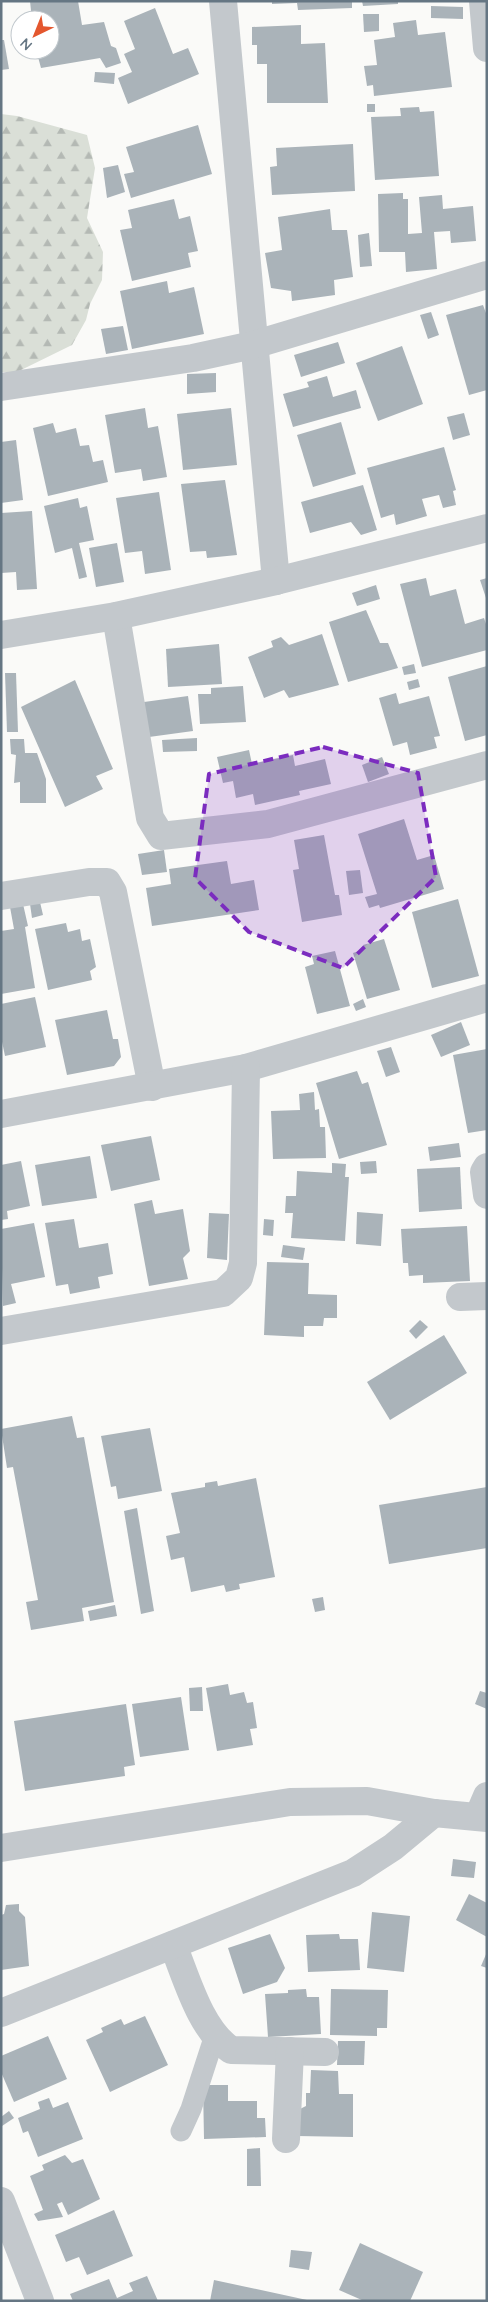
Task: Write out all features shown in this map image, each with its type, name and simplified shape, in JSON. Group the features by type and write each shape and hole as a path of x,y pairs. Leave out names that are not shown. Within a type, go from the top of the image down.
{"street":[{"path":"223,1 276,581"},
{"path":"483,1 487,48"},
{"path":"1,387 193,358 253,345 487,275"},
{"path":"1,635 116,616 276,581 487,528"},
{"path":"116,616 150,818 161,836 268,824 487,765"},
{"path":"1,896 89,882 107,882 113,892 152,1087"},
{"path":"1,1114 246,1068 487,998"},
{"path":"1,1332 223,1293 238,1278 243,1263 246,1068"},
{"path":"487,1167 484,1172 487,1195"},
{"path":"1,1848 290,1802 367,1801 434,1813 484,1810"},
{"path":"1,2013 353,1873 393,1847 434,1813"},
{"path":"173,1945 205,2022 221,2043 231,2050 325,2052"},
{"path":"286,2139 290,2051"},
{"path":"1,2201 40,2301"}],"lane":[{"path":"181,2131 215,2035"}],"highlighted area":[{"path":"323,747 418,773 436,877 343,968 249,932 195,878 209,774"}],"green space":[{"path":"1,114 17,116 87,135 95,168 87,218 103,252 102,280 90,304 86,320 72,345 17,372 1,372"}],"building":[{"path":"30,1 78,1 82,25 104,22 111,46 116,48 121,63 106,68 100,58 41,68 39,60 60,60 60,10 31,10"},
{"path":"272,1 352,1 352,8 298,10 297,3 272,4"},
{"path":"362,1 398,1 398,4 363,6"},
{"path":"431,6 463,7 463,19 431,18"},
{"path":"155,8 173,54 188,48 199,74 128,104 118,78 132,72 124,54 135,49 124,21"},
{"path":"363,14 379,14 379,31 364,32"},
{"path":"416,20 418,35 445,32 452,87 374,96 373,85 367,86 364,66 377,65 374,40 395,37 393,23"},
{"path":"301,25 301,44 325,43 328,103 267,103 267,64 257,64 257,45 252,45 252,27"},
{"path":"1,40 4,40 9,69 1,70"},
{"path":"95,72 115,73 114,84 94,82"},
{"path":"367,104 375,104 375,112 367,112"},
{"path":"419,107 420,112 434,111 439,176 375,180 371,117 401,116 400,108"},
{"path":"198,125 212,174 131,198 124,174 134,172 126,147"},
{"path":"353,144 355,191 272,195 270,167 277,166 276,148"},
{"path":"118,165 125,192 107,198 103,168"},
{"path":"403,193 403,199 408,199 408,234 422,233 419,197 442,195 443,209 473,206 476,241 451,243 450,231 434,232 437,269 406,272 405,252 379,252 378,194"},
{"path":"174,199 179,219 190,216 198,251 188,253 191,267 132,281 120,230 132,228 128,210"},
{"path":"330,209 332,230 347,230 353,277 334,280 335,295 292,301 291,291 271,288 265,253 282,250 278,217"},
{"path":"369,233 372,266 360,267 358,235"},
{"path":"167,281 169,293 194,287 204,334 132,349 120,291"},
{"path":"483,305 487,316 487,390 469,395 446,315"},
{"path":"431,312 439,335 428,339 420,315"},
{"path":"123,326 128,350 106,354 101,329"},
{"path":"338,342 345,363 301,377 294,355"},
{"path":"402,346 423,404 378,421 356,363"},
{"path":"216,373 216,392 187,394 187,374"},
{"path":"327,376 333,397 356,390 361,408 293,427 283,394 309,387 307,382"},
{"path":"145,408 148,428 158,426 167,477 143,481 141,469 115,473 105,415"},
{"path":"231,408 237,465 183,470 177,414"},
{"path":"464,413 470,435 453,440 447,417"},
{"path":"341,422 356,474 313,487 297,435"},
{"path":"53,423 56,433 76,428 80,446 89,445 93,462 103,460 108,482 48,496 33,428"},
{"path":"16,440 23,500 1,503 1,442"},
{"path":"444,447 456,490 453,491 456,505 443,508 439,495 422,499 427,516 396,525 394,514 381,518 367,468"},
{"path":"225,480 237,555 207,558 206,551 190,552 181,484"},
{"path":"363,485 377,530 361,535 351,522 310,533 301,502"},
{"path":"159,492 171,570 145,574 142,551 125,553 116,498"},
{"path":"78,498 80,508 87,506 94,540 79,543 87,577 79,579 72,548 55,553 44,506"},
{"path":"32,511 37,589 17,590 16,572 1,573 1,513"},
{"path":"117,543 124,582 96,587 89,548"},
{"path":"426,578 430,596 456,589 465,624 484,618 487,627 487,650 422,667 400,584"},
{"path":"487,578 487,598 486,598 480,580"},
{"path":"376,585 380,599 357,606 352,593"},
{"path":"366,610 380,643 388,643 398,668 348,682 329,622"},
{"path":"322,634 339,685 289,698 284,690 264,698 248,657 273,647 271,641 281,637 289,645"},
{"path":"219,644 222,684 168,687 166,649"},
{"path":"414,664 416,673 404,675 402,667"},
{"path":"487,666 487,735 465,741 448,677"},
{"path":"5,673 16,673 18,732 7,732"},
{"path":"418,679 420,687 409,690 407,682"},
{"path":"75,680 113,769 96,776 103,789 65,807 21,707"},
{"path":"243,686 246,722 200,724 198,694 211,694 211,688"},
{"path":"396,693 399,704 429,696 440,736 434,737 437,748 410,755 407,742 393,746 379,698"},
{"path":"188,696 193,731 149,737 144,702"},
{"path":"197,738 197,751 163,752 162,740"},
{"path":"10,739 24,739 25,753 37,753 46,779 46,803 20,803 20,782 14,783 16,755 11,754"},
{"path":"249,750 252,764 293,755 295,766 325,759 331,784 299,791 300,795 255,805 253,794 236,798 233,781 223,783 217,757"},
{"path":"382,757 389,774 368,782 362,765"},
{"path":"404,819 417,860 434,855 444,889 380,908 379,905 369,908 365,897 377,894 358,834"},
{"path":"324,835 335,895 339,895 342,915 302,922 293,870 299,869 294,840"},
{"path":"164,850 167,872 142,875 138,854"},
{"path":"227,861 231,884 254,880 259,910 152,926 146,888 171,884 169,869"},
{"path":"360,870 363,893 349,895 346,871"},
{"path":"458,899 479,976 432,988 412,912"},
{"path":"40,902 43,915 32,918 30,904"},
{"path":"23,904 28,926 25,927 35,988 1,994 1,931 14,929 10,907"},
{"path":"66,923 68,932 80,929 82,941 90,939 96,967 90,971 92,980 48,990 35,929"},
{"path":"384,939 400,990 367,999 353,953 365,949 363,945"},
{"path":"335,951 350,1006 317,1014 305,967 314,964 312,956"},
{"path":"35,997 46,1047 5,1056 1,1037 1,1004"},
{"path":"363,999 366,1007 356,1011 353,1004"},
{"path":"107,1010 113,1039 118,1039 121,1057 114,1066 67,1075 55,1020"},
{"path":"461,1022 470,1045 441,1057 431,1035"},
{"path":"391,1047 400,1072 386,1077 377,1051"},
{"path":"487,1049 487,1130 468,1133 453,1055"},
{"path":"357,1071 362,1084 368,1082 387,1145 339,1159 316,1083"},
{"path":"314,1092 315,1110 319,1109 320,1127 325,1127 326,1158 273,1159 271,1111 300,1110 299,1094"},
{"path":"151,1136 160,1180 111,1191 101,1145"},
{"path":"459,1143 461,1157 430,1161 428,1147"},
{"path":"90,1156 97,1198 42,1206 35,1165"},
{"path":"21,1161 30,1206 7,1211 8,1219 1,1220 1,1165"},
{"path":"376,1161 377,1173 361,1174 360,1162"},
{"path":"332,1163 346,1164 345,1177 349,1177 345,1241 291,1238 293,1213 285,1213 286,1196 296,1196 297,1171 332,1173"},
{"path":"460,1167 462,1209 419,1212 417,1169"},
{"path":"152,1200 155,1214 183,1209 190,1251 183,1258 188,1279 149,1286 134,1204"},
{"path":"357,1212 383,1214 381,1246 356,1244"},
{"path":"209,1213 229,1214 227,1260 207,1258"},
{"path":"74,1219 79,1248 108,1243 113,1274 98,1277 100,1288 70,1294 68,1284 56,1286 45,1223"},
{"path":"264,1219 274,1220 273,1236 263,1235"},
{"path":"34,1223 45,1277 11,1284 16,1303 3,1306 1,1229"},
{"path":"467,1226 470,1281 423,1283 423,1275 409,1276 408,1263 403,1263 401,1229"},
{"path":"283,1245 305,1248 303,1260 281,1257"},
{"path":"267,1262 309,1263 308,1294 337,1295 337,1318 324,1318 323,1326 304,1326 304,1337 264,1335"},
{"path":"420,1320 428,1327 416,1339 409,1331"},
{"path":"444,1335 467,1373 390,1420 367,1382"},
{"path":"72,1416 77,1438 84,1437 114,1602 82,1608 84,1621 31,1630 26,1602 38,1600 13,1467 7,1468 1,1429"},
{"path":"150,1428 162,1491 118,1499 116,1486 111,1487 101,1436"},
{"path":"256,1478 275,1577 239,1584 240,1589 226,1592 224,1585 191,1592 184,1557 171,1560 166,1536 180,1533 171,1493 205,1487 205,1483 217,1481 218,1486"},
{"path":"487,1487 487,1548 389,1564 379,1505"},
{"path":"137,1508 154,1611 141,1614 124,1511"},
{"path":"323,1597 325,1610 315,1612 312,1599"},
{"path":"115,1605 117,1616 90,1621 88,1611"},
{"path":"228,1684 230,1695 244,1692 247,1703 253,1702 257,1728 250,1729 253,1745 217,1751 206,1688"},
{"path":"202,1687 203,1711 190,1711 189,1688"},
{"path":"480,1691 487,1693 487,1709 475,1704"},
{"path":"181,1697 189,1750 140,1757 132,1704"},
{"path":"126,1704 135,1765 124,1767 125,1776 25,1791 14,1721"},
{"path":"453,1859 476,1862 474,1878 451,1876"},
{"path":"469,1894 487,1903 487,1937 456,1920"},
{"path":"19,1904 19,1911 25,1917 29,1966 1,1970 1,1915 4,1914 6,1905"},
{"path":"372,1912 410,1916 404,1972 367,1968"},
{"path":"270,1934 285,1968 277,1982 243,1994 228,1948"},
{"path":"339,1934 340,1939 358,1939 360,1970 308,1972 306,1935"},
{"path":"487,1952 487,1968 481,1966"},
{"path":"306,1989 307,1997 319,1997 321,2034 268,2037 265,1994 288,1993 288,1990"},
{"path":"331,1989 388,1990 387,2028 377,2028 377,2036 330,2035"},
{"path":"145,2016 168,2065 110,2092 86,2040 103,2032 101,2028 121,2019 124,2025"},
{"path":"48,2036 67,2079 14,2102 1,2072 1,2056"},
{"path":"338,2041 365,2041 364,2065 337,2065"},
{"path":"311,2070 338,2071 339,2094 353,2094 353,2137 297,2136 298,2110 306,2106 306,2093 310,2093"},
{"path":"203,2085 228,2085 228,2101 257,2101 257,2118 265,2118 266,2137 204,2139"},
{"path":"49,2098 53,2108 68,2102 83,2139 38,2157 28,2131 23,2133 18,2118 40,2109 38,2102"},
{"path":"9,2111 14,2118 2,2126 1,2117"},
{"path":"260,2148 261,2186 247,2186 247,2149"},
{"path":"65,2155 72,2163 83,2159 100,2199 68,2215 62,2202 57,2204 63,2217 38,2221 34,2214 43,2210 30,2176 44,2170 42,2165"},
{"path":"114,2210 133,2256 87,2275 79,2257 66,2262 55,2235"},
{"path":"360,2243 423,2272 410,2301 364,2301 339,2290"},
{"path":"291,2250 312,2252 309,2270 289,2267"},
{"path":"147,2276 158,2301 73,2301 70,2294 109,2279 117,2298 133,2291 129,2283"},
{"path":"214,2280 307,2300 307,2301 210,2301"}]}
